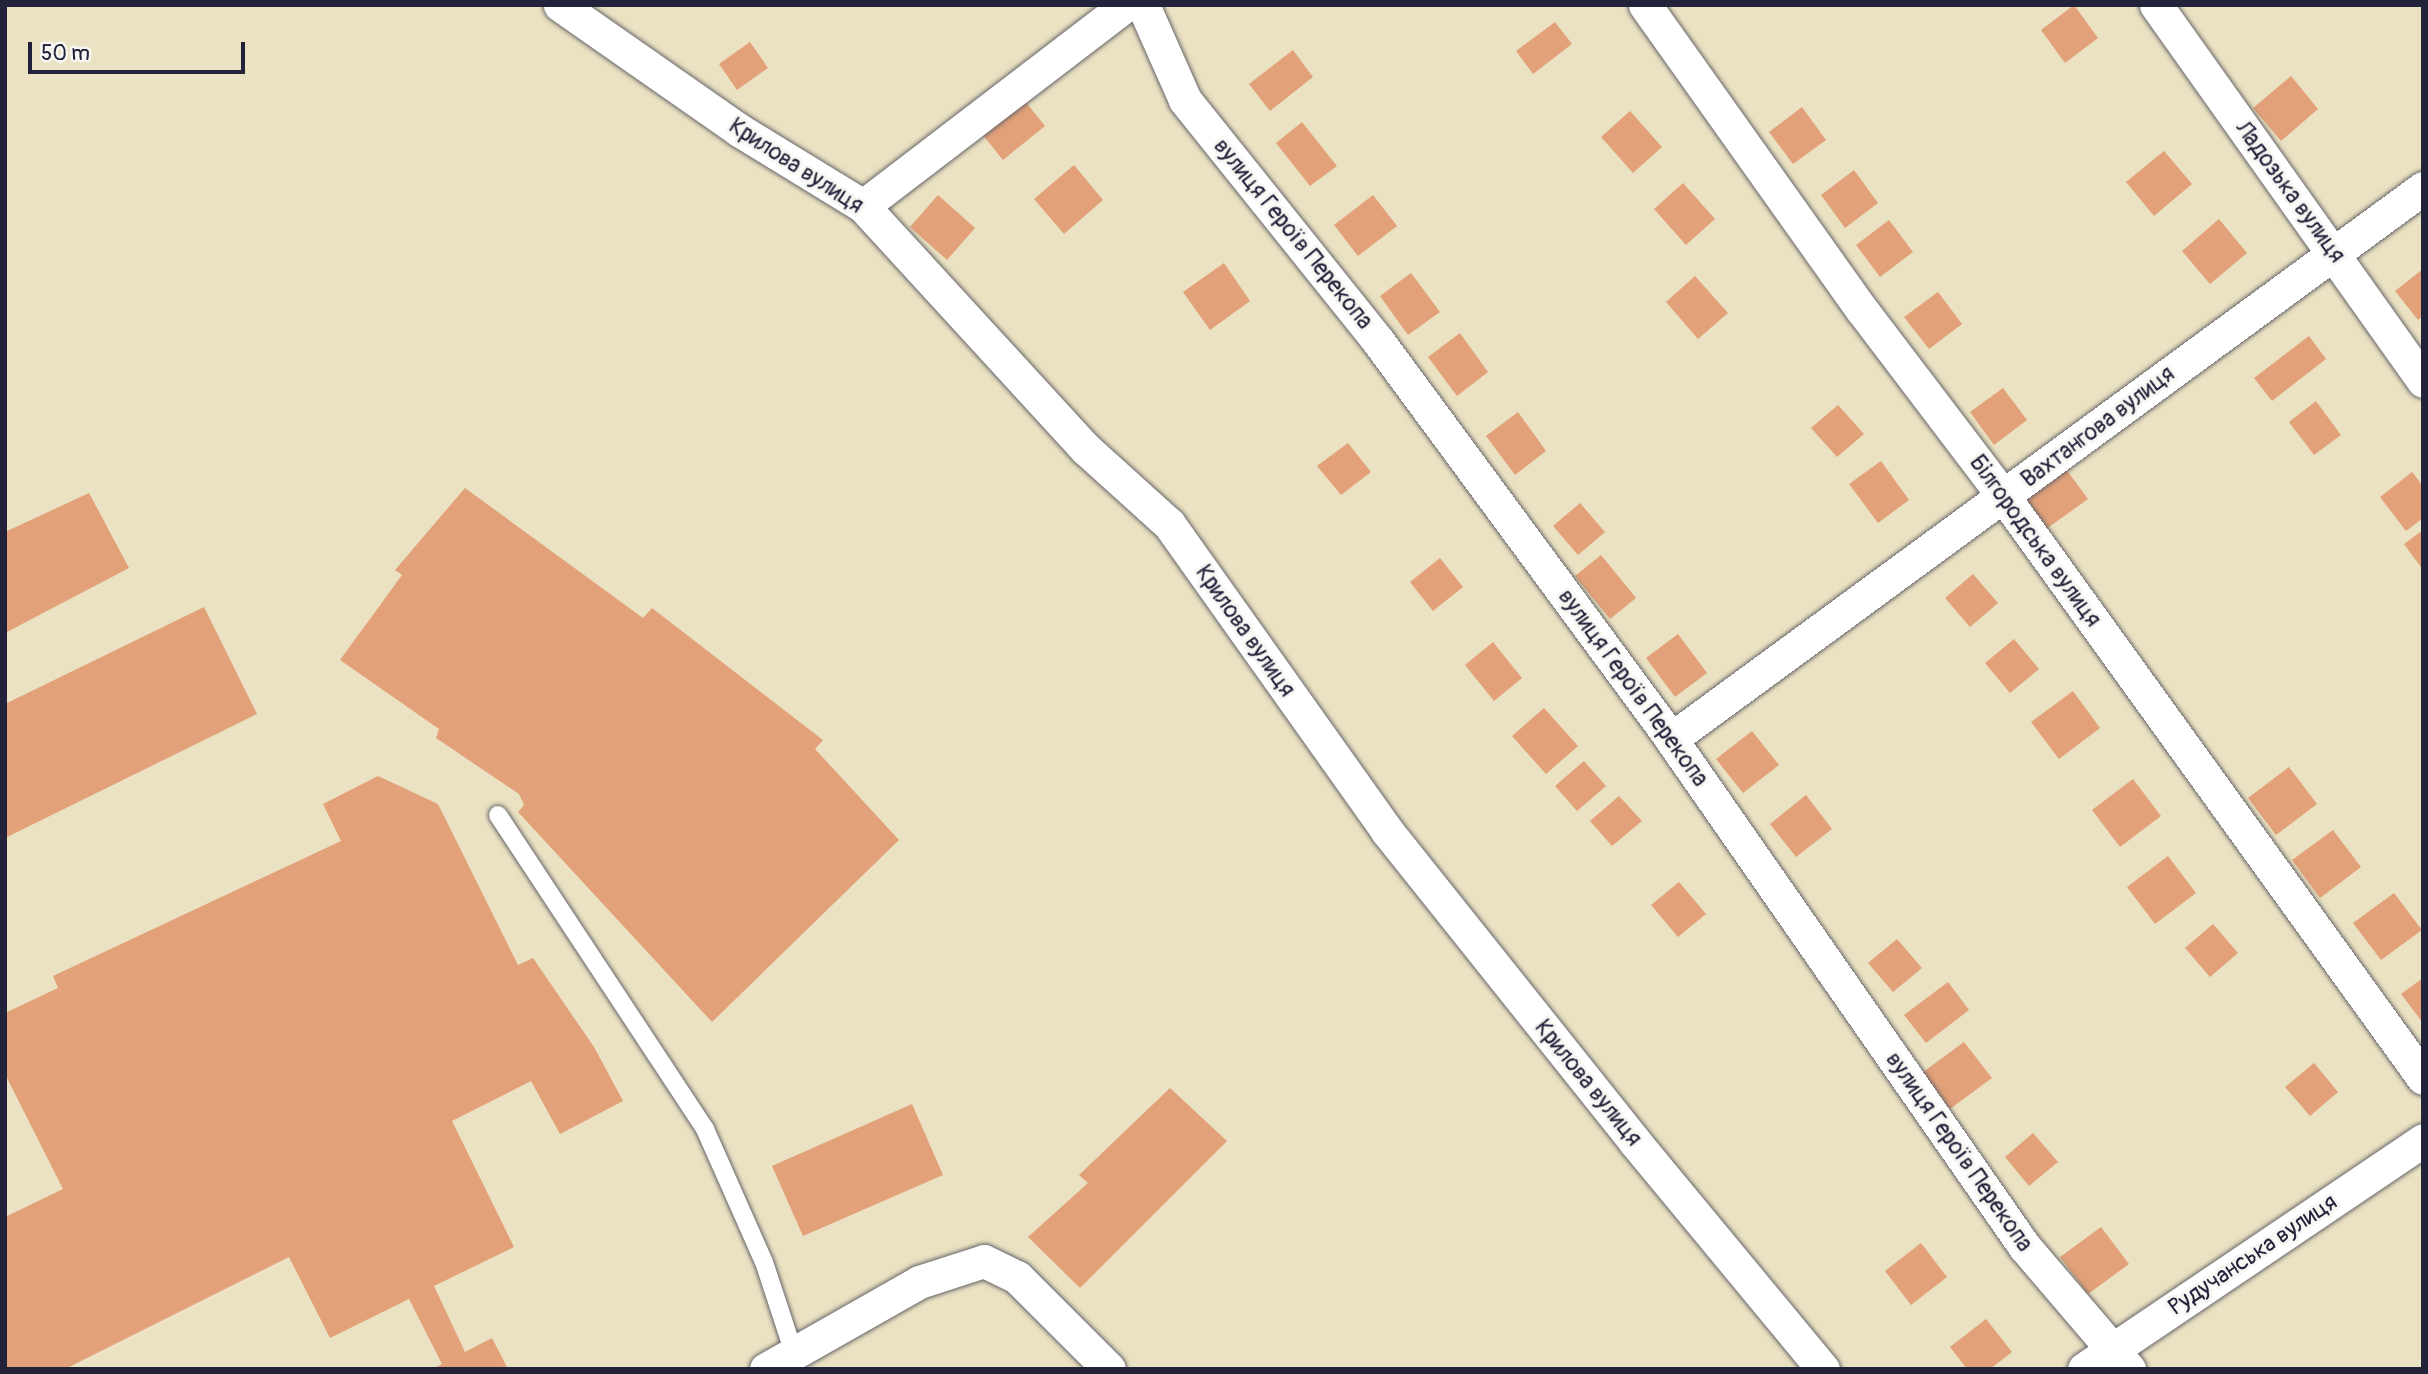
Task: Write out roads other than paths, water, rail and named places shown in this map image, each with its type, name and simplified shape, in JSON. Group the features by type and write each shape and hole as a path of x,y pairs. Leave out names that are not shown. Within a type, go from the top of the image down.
{"street":[{"name":"Крилова вулиця","path":"560,5 739,130 863,206 1086,449 1169,524 1387,831 1635,1142 1823,1369"},
{"path":"863,206 1126,5"},
{"name":"вулиця Героїв Перекопа","path":"1143,5 1185,100 1378,341 1671,739 2024,1246 2120,1359"},
{"name":"Білгородська вулиця","path":"1645,5 1862,310 2004,497 2423,1078"},
{"name":"Ладозька вулиця","path":"2156,5 2423,381"},
{"name":"Вахтангова вулиця","path":"1671,739 2423,188"},
{"name":"Рудучанська вулиця","path":"2084,1369 2120,1359 2423,1140"},
{"path":"780,1361 919,1282 984,1261 1017,1277 1109,1369"}],"lane":[{"path":"498,815 705,1129 764,1262 780,1361"}]}
